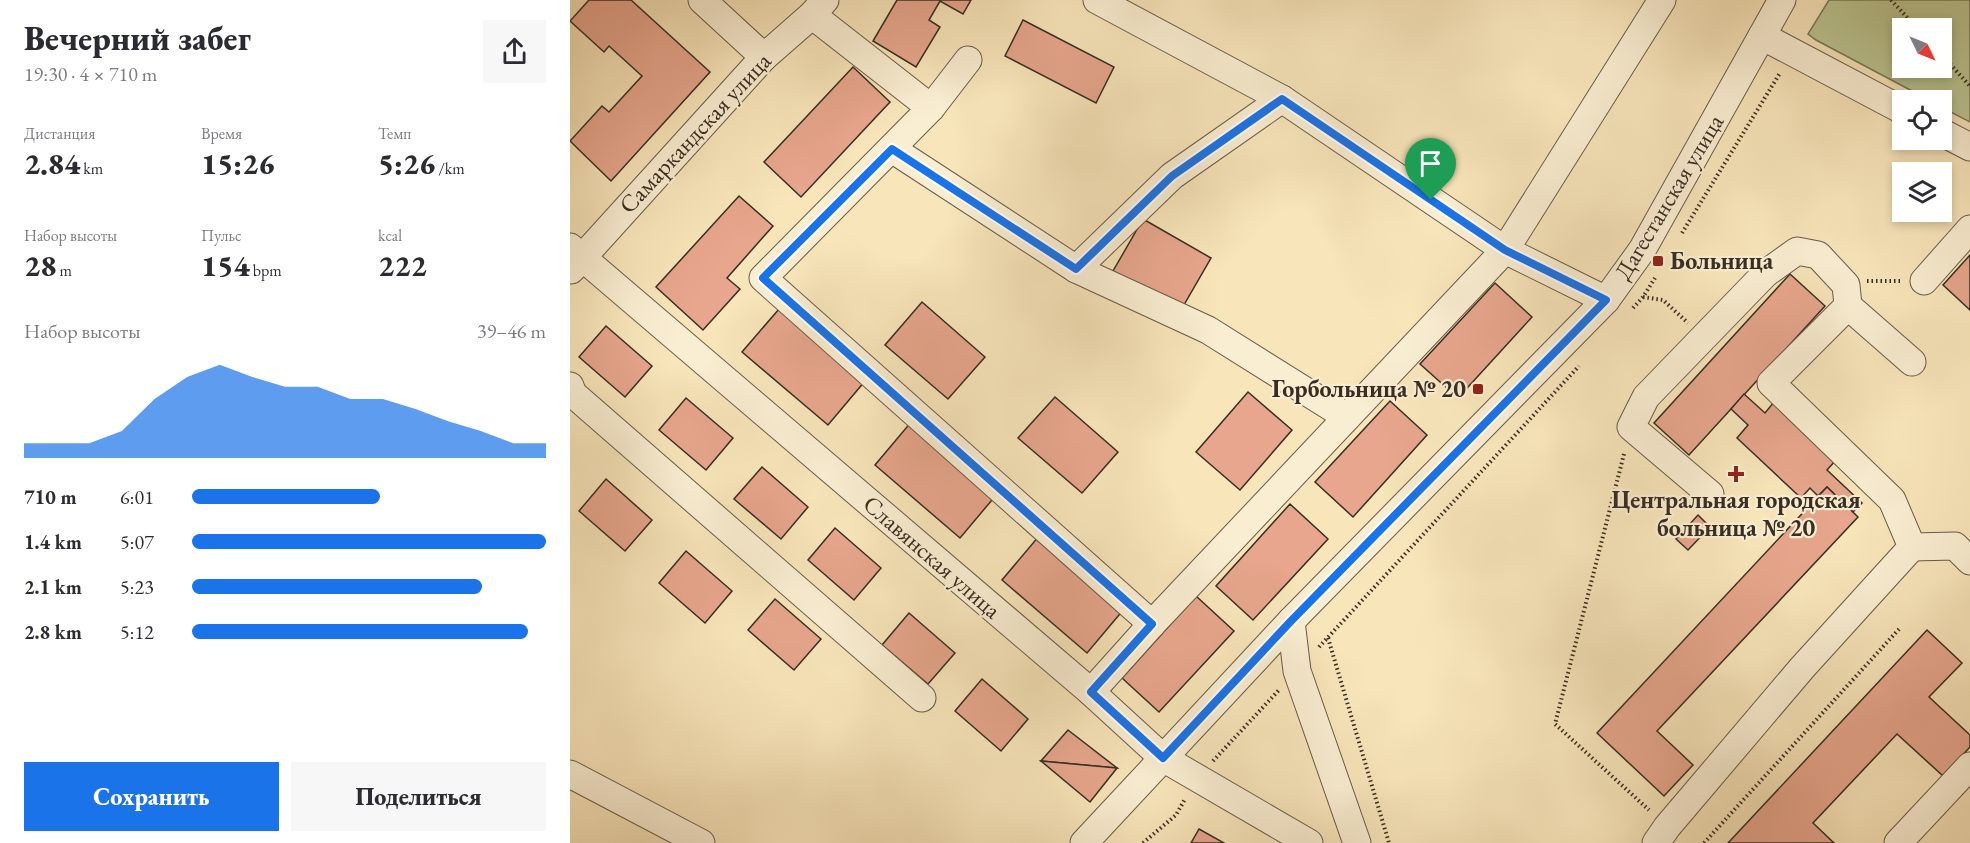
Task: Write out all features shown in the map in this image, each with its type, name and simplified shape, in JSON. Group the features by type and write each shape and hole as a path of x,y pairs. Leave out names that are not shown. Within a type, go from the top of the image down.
{"street":[{"path":"702,0 764,57"},
{"path":"1097,0 1282,99 1505,250 1606,300"},
{"path":"1091,692 1152,624 1505,250 1662,0"},
{"name":"Дагестанская улица","path":"1084,843 1291,621 1606,300 1642,250 1782,0"},
{"path":"818,7 931,108"},
{"name":"Самаркандская улица","path":"574,258 764,57 818,7"},
{"path":"1762,36 1892,105"},
{"path":"968,60 931,108 763,278 1152,624"},
{"path":"1848,81 1870,77 1895,90"},
{"path":"1076,269 1172,176 1282,99"},
{"path":"1952,121 1970,130"},
{"path":"1952,138 1970,147"},
{"path":"892,149 1076,269 1208,330 1347,417"},
{"path":"1923,281 1970,229"},
{"path":"1710,494 1631,427 1646,397 1766,274 1797,251 1818,255 1846,285 1848,306 1912,363"},
{"name":"Славянская улица","path":"574,258 1091,692 1163,758 1309,843"},
{"path":"1848,306 1771,383 1893,500 1912,547"},
{"path":"570,386 573,394 922,698"},
{"path":"1668,838 1802,668 1912,547 1965,546"},
{"path":"1291,621 1297,671 1357,843"},
{"path":"1898,843 1970,766"},
{"path":"570,774 701,843"}],"path":[{"path":"1891,0 1908,18"},
{"path":"1952,66 1970,86"},
{"path":"1871,280 1923,281"},
{"path":"1643,297 1663,300 1703,337"},
{"path":"1631,427 1555,724 1668,838"},
{"path":"1704,843 1900,628"},
{"path":"1328,637 1389,843"}],"green space":[{"path":"1829,0 1970,0 1970,122 1952,113 1952,90 1910,90 1808,34"}],"building":[{"path":"589,0 631,0 710,72 611,181 570,141 602,106 609,112 642,76 609,46 604,52 570,21"},
{"path":"897,0 971,0 963,14 940,1 929,20 940,27 916,67 873,41"},
{"path":"1023,20 1114,67 1096,103 1005,56"},
{"path":"853,67 890,102 801,197 764,162"},
{"path":"739,196 773,226 727,278 740,289 703,330 656,287"},
{"path":"1143,219 1211,258 1181,310 1113,271"},
{"path":"1970,255 1970,310 1943,285"},
{"path":"1790,274 1825,306 1689,455 1654,423"},
{"path":"1495,283 1532,317 1458,398 1420,364"},
{"path":"922,302 985,357 948,399 885,345"},
{"path":"779,309 865,381 828,425 742,352"},
{"path":"606,326 652,366 625,397 579,357"},
{"path":"1248,392 1292,430 1240,490 1196,452"},
{"path":"1744,394 1765,413 1774,402 1836,460 1827,470 1862,503 1853,512 1827,487 1818,496 1810,488 1801,498 1737,438 1748,425 1731,409"},
{"path":"1055,397 1118,452 1082,493 1018,438"},
{"path":"686,398 733,438 706,470 659,430"},
{"path":"1390,401 1427,435 1353,517 1315,482"},
{"path":"912,421 997,494 960,538 875,465"},
{"path":"762,467 808,507 781,539 734,499"},
{"path":"606,479 652,520 625,551 579,511"},
{"name":"Центральная городская больница № 20","path":"1827,487 1858,517 1657,731 1693,765 1664,796 1597,733"},
{"path":"1290,504 1328,539 1253,620 1216,586"},
{"path":"1698,515 1710,527 1688,550 1676,539"},
{"path":"835,528 881,568 854,600 808,560"},
{"path":"1039,536 1124,609 1087,653 1002,580"},
{"path":"686,551 732,591 705,623 659,583"},
{"path":"1196,596 1234,631 1159,712 1122,678"},
{"path":"775,599 821,639 794,670 748,630"},
{"path":"909,613 955,653 928,684 882,645"},
{"path":"1927,630 1962,663 1929,697 1970,735 1970,747 1943,776 1897,734 1813,823 1834,843 1728,843"},
{"path":"982,679 1028,719 1001,751 955,711"},
{"path":"1068,730 1117,768 1041,761"},
{"path":"1041,761 1117,768 1090,802"},
{"path":"1199,829 1224,843 1191,843"}],"place":[{"name":"Больница","path":"1658,261"},
{"name":"Горбольница № 20","path":"1478,389"},
{"name":"Центральная городская больница № 20","path":"1736,474"}],"route":[{"path":"1282,99 1431,200 1505,250 1606,300 1291,621 1163,758 1091,692 1152,624 763,278 892,149 1076,269 1172,176 1282,99"}]}
